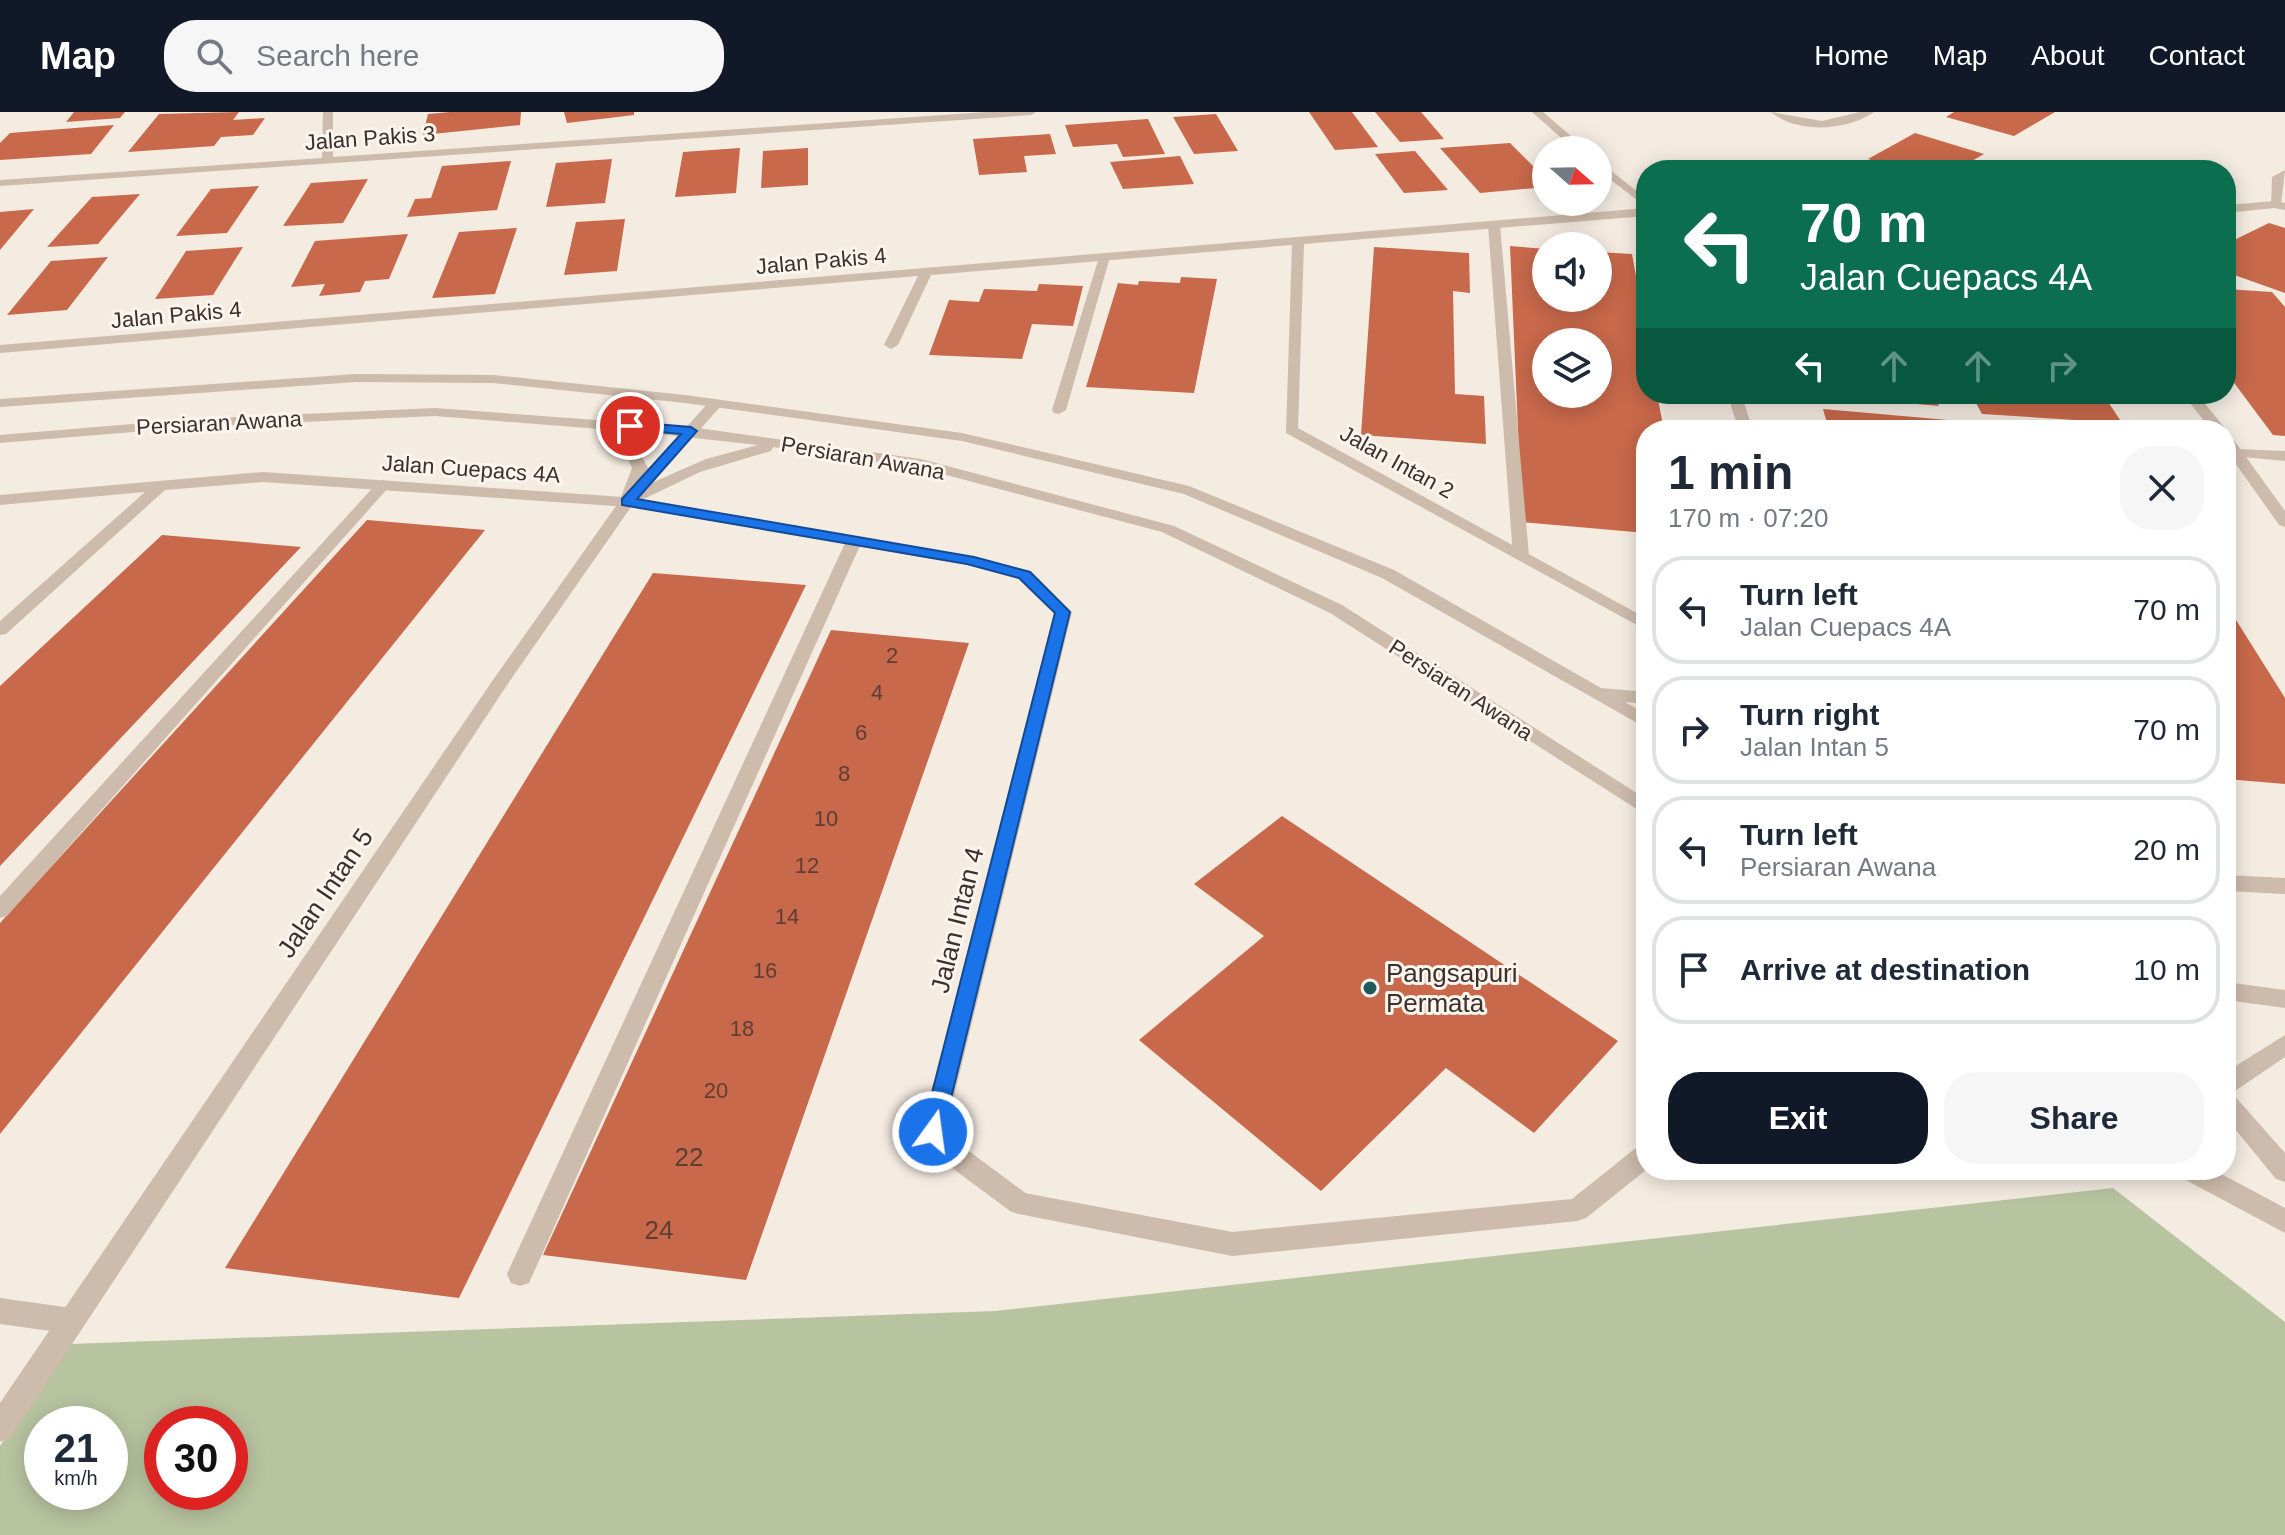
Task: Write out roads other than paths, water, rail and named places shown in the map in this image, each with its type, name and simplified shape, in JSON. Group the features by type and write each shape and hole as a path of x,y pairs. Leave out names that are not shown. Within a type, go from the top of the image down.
{"street":[{"path":"327,161 328,112"},
{"name":"Jalan Pakis 3","path":"0,183 327,161 755,125 1031,112"},
{"path":"1537,112 1565,136"},
{"path":"1776,112 1784,118 1813,125 1843,124 1869,112"},
{"path":"2236,208 2280,205 2278,177 2285,173"},
{"path":"1612,176 1636,196"},
{"name":"Jalan Pakis 4","path":"0,349 1636,213"},
{"path":"1494,225 1521,556"},
{"name":"Jalan Intan 2","path":"1298,241 1291,430 1636,619"},
{"path":"1059,410 1104,257"},
{"path":"891,345 926,272"},
{"name":"Persiaran Awana","path":"0,403 356,378 493,379 715,404 962,437 1189,491 1388,574 1636,716"},
{"name":"Jalan Intan 5","path":"0,1428 501,681 627,502 715,404"},
{"path":"2198,404 2211,420"},
{"name":"Persiaran Awana","path":"0,439 193,423 435,412 691,431 921,464 1168,529 1336,609 1636,802"},
{"path":"600,424 625,438 640,468 627,502"},
{"path":"627,502 675,474 730,455 786,445"},
{"path":"2237,453 2285,456"},
{"path":"2237,453 2285,522"},
{"name":"Jalan Cuepacs 4A","path":"0,500 263,477 627,502 969,560 1025,575 1063,612"},
{"path":"0,910 383,485"},
{"path":"0,630 161,486"},
{"path":"520,1274 854,541"},
{"name":"Jalan Intan 4","path":"1063,612 933,1132 957,1157 1019,1203 1232,1244 1577,1210 1636,1163"},
{"path":"1598,694 1636,697"},
{"path":"2236,884 2285,886"},
{"path":"2236,992 2285,999"},
{"path":"2236,1078 2285,1045"},
{"path":"2236,1113 2285,1171"},
{"path":"2209,1180 2285,1221"},
{"path":"0,1311 72,1321"}],"place":[{"name":"Pangsapuri Permata","path":"1370,988"}]}
